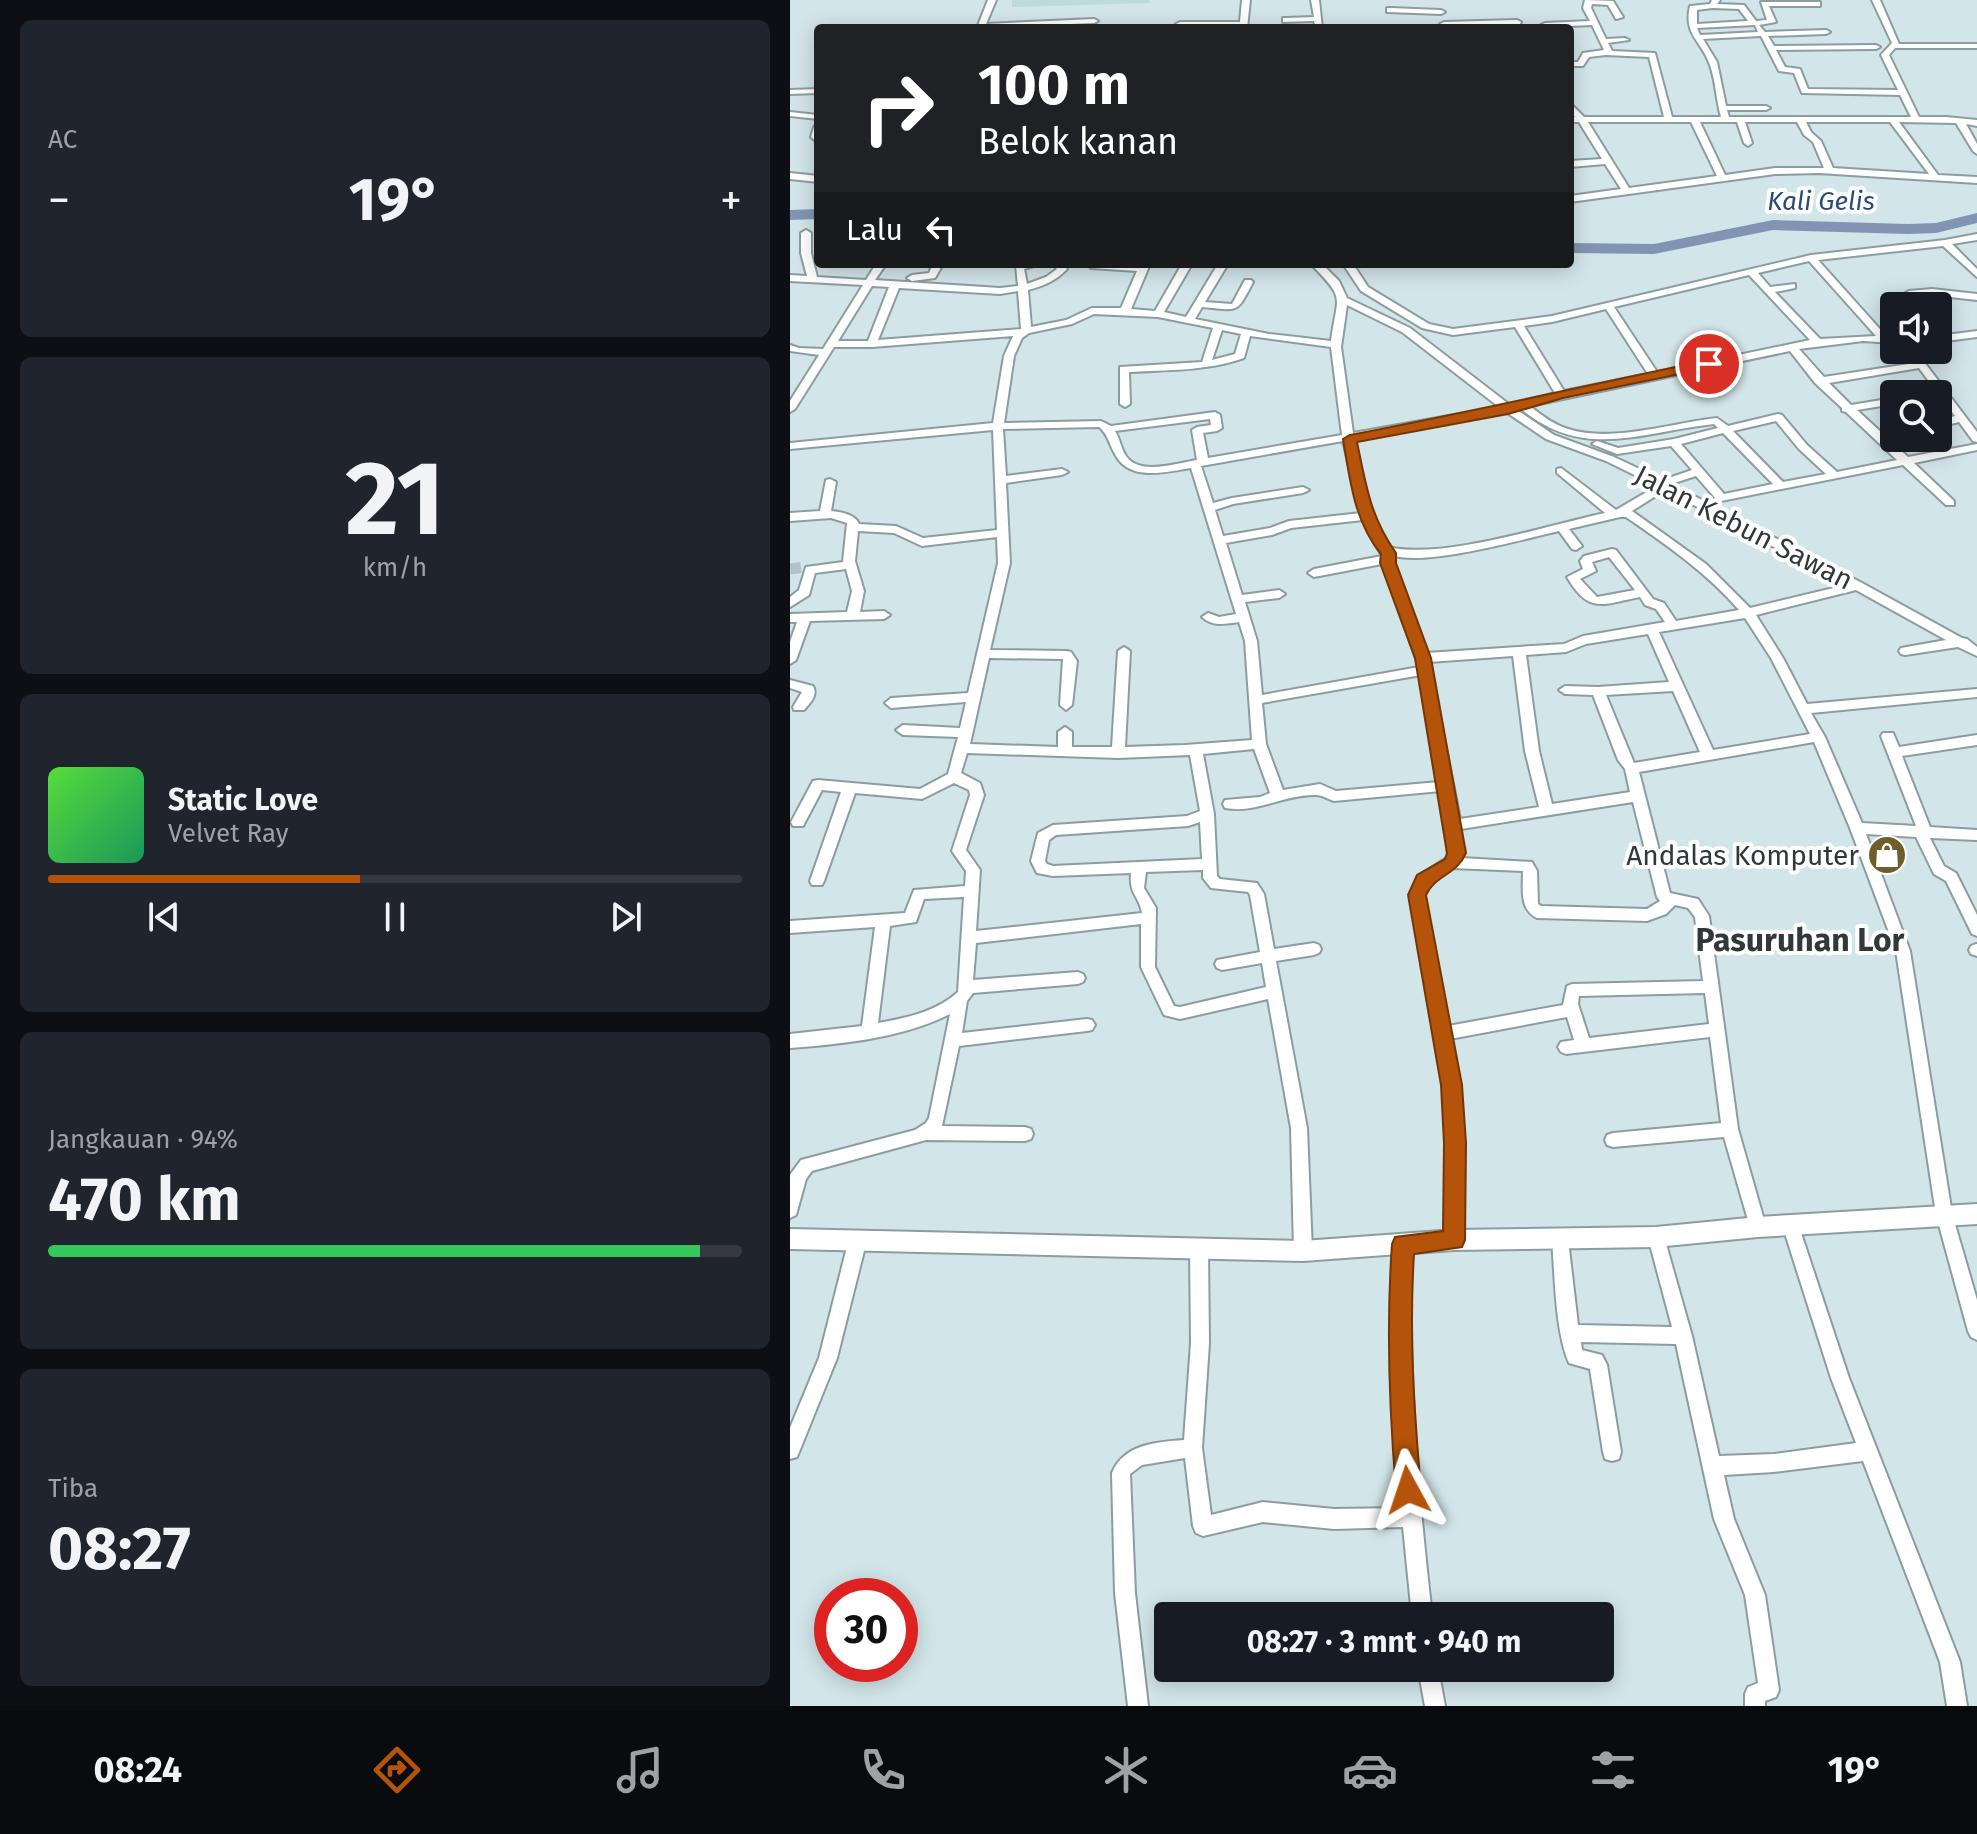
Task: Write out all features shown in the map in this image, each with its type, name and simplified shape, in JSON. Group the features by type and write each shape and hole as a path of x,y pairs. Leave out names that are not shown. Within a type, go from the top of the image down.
{"street":[{"path":"983,24 992,0"},
{"path":"1243,24 1246,0"},
{"path":"1286,20 1318,23 1315,0"},
{"path":"1441,0 1444,24"},
{"path":"1608,53 1587,8 1590,1 1610,3 1621,0"},
{"path":"1876,0 1895,45"},
{"path":"1610,3 1619,17"},
{"path":"1726,121 1713,62 1696,37 1694,26 1693,8 1714,3 1741,7 1763,34 1782,69 1797,71 1805,91 1903,93"},
{"path":"1694,26 1773,22 1763,7 1765,4 1817,4"},
{"path":"1390,10 1441,12"},
{"path":"1049,24 1093,22"},
{"path":"1480,24 1517,22"},
{"path":"1570,24 1594,23"},
{"path":"1696,37 1826,32"},
{"path":"1604,41 1625,40"},
{"path":"1916,119 1885,55 1895,45 1977,46"},
{"path":"1771,48 1876,47"},
{"path":"1574,64 1581,63 1586,55 1652,55 1669,121"},
{"path":"790,93 814,91"},
{"path":"1722,108 1766,108"},
{"path":"790,114 814,117"},
{"path":"1575,120 1892,118 1977,123"},
{"path":"1892,118 1935,177"},
{"path":"1800,119 1807,133 1817,141 1830,171"},
{"path":"1575,120 1608,161 1626,191"},
{"path":"1959,120 1977,151"},
{"path":"1695,121 1721,176"},
{"path":"1741,121 1748,143"},
{"path":"1574,164 1608,161"},
{"path":"1574,198 1721,176 1830,171 1977,180"},
{"path":"790,176 814,179"},
{"path":"806,233 806,253 813,279"},
{"path":"1349,268 1364,289 1434,330 1453,332 1519,325 1811,258 1977,237"},
{"path":"1945,243 1977,274"},
{"path":"1811,258 1880,330"},
{"path":"790,409 878,268"},
{"path":"872,344 898,285 905,278 932,276 936,268"},
{"path":"926,1133 937,1120 964,994 973,867 959,851 977,795 975,787 956,776 954,771 965,741 1004,563 998,426 1009,356 1024,332 1026,307 1019,268"},
{"path":"790,278 1021,289 1057,275 1061,268"},
{"path":"1125,311 1144,268"},
{"path":"1158,314 1185,268"},
{"path":"1189,321 1221,268"},
{"path":"1320,268 1331,277 1342,299 1336,345 1365,516 1388,556 1425,664 1454,825 1456,853 1452,863"},
{"path":"1751,272 1817,342"},
{"path":"1200,304 1235,307 1248,282"},
{"path":"1768,290 1792,286"},
{"path":"1952,294 1977,297"},
{"path":"1342,299 1406,330 1549,427 1571,436 1586,437 1714,421 1728,429 1780,485"},
{"path":"1608,305 1654,376"},
{"path":"790,348 798,351 1024,332 1069,322 1092,311 1158,314 1246,333 1336,345"},
{"path":"1519,325 1561,395"},
{"path":"1206,364 1218,327"},
{"path":"1125,404 1124,369 1206,364 1240,356 1246,333"},
{"path":"1952,337 1977,334"},
{"path":"790,446 998,426 1101,424 1109,429 1125,463 1130,466 1145,468 1199,463 1350,439 1817,342 1880,339"},
{"path":"1792,347 1846,409 1880,431"},
{"path":"1819,381 1921,365 1931,380"},
{"path":"1846,409 1880,403"},
{"name":"Jalan Kebun Sawan","path":"1514,406 1561,442 1666,482 1977,652"},
{"path":"1952,408 1977,439"},
{"path":"1109,429 1213,414 1223,427 1197,427 1199,463 1209,508 1251,641 1255,727 1278,796"},
{"path":"1586,437 1617,451 1674,442 1780,418 1803,447 1835,476"},
{"path":"1952,420 1961,418"},
{"path":"1674,442 1721,498 1977,447"},
{"path":"1898,452 1905,463 1950,503"},
{"path":"1561,471 1710,572 1748,613 1766,638 1818,737 1857,828 1896,930 1908,972 1944,1214 1977,1331"},
{"path":"1314,573 1388,556 1466,547 1619,513 1666,482 1699,471"},
{"path":"1000,480 1062,472"},
{"path":"825,514 830,482"},
{"path":"1209,508 1232,501 1303,490"},
{"path":"790,517 825,514 847,517 854,527 850,565 858,591 853,614"},
{"path":"1219,540 1272,531 1285,525 1365,516"},
{"path":"854,527 896,530 922,542 1003,533"},
{"path":"1562,527 1576,546"},
{"path":"1643,593 1595,601 1587,591 1579,588 1573,577 1590,571 1588,559 1612,553 1643,593 1650,604 1660,606 1673,625"},
{"path":"790,603 805,592 808,569 850,565"},
{"path":"1256,700 1425,664 1566,648 1583,640 1748,613 1858,586"},
{"path":"1238,599 1279,594"},
{"path":"790,618 884,615"},
{"path":"790,660 805,617"},
{"path":"1208,617 1214,621 1244,617"},
{"path":"1652,629 1708,754"},
{"path":"1905,651 1963,642"},
{"path":"1118,753 1124,651"},
{"path":"1519,652 1532,751 1546,809"},
{"path":"983,654 1067,655 1071,661 1066,705"},
{"path":"790,684 808,689 808,696 798,707"},
{"path":"1565,690 1676,686"},
{"path":"1598,691 1631,768 1663,894 1670,901 1689,901 1700,911 1730,1129 1758,1227"},
{"path":"1802,709 1977,693"},
{"path":"891,703 975,697"},
{"path":"903,730 965,741 1065,752 1196,751 1259,744"},
{"path":"1065,732 1065,752"},
{"path":"1888,736 1939,870 1951,877 1977,930"},
{"path":"1631,768 1818,737"},
{"path":"1894,752 1977,740"},
{"path":"1196,751 1207,814 1208,875 1213,882 1248,886 1255,890 1299,1128 1303,1251"},
{"path":"798,822 806,802 818,785 922,794 956,776"},
{"path":"1230,804 1260,802 1320,789 1334,796 1447,786"},
{"path":"817,881 850,787"},
{"path":"1454,825 1638,796"},
{"path":"790,802 806,802"},
{"path":"1207,814 1188,821 1059,828 1043,837 1038,861 1046,871 1208,864"},
{"path":"1857,828 1977,835"},
{"path":"1454,1240 1454,1114 1417,895 1424,880 1452,863 1528,867 1531,906 1537,912 1647,915 1661,910 1670,901"},
{"path":"1139,868 1137,888 1148,904 1148,967 1169,1011 1180,1013 1275,991"},
{"path":"790,927 911,918 919,894 972,891"},
{"path":"970,938 1148,918"},
{"path":"869,1032 883,920"},
{"path":"1222,964 1314,949"},
{"path":"790,1041 869,1032 940,1013 964,994 1078,978"},
{"path":"1583,1045 1570,992 1711,987"},
{"path":"1442,1034 1566,1011 1572,1007"},
{"path":"954,1040 1087,1025"},
{"path":"1566,1047 1716,1030"},
{"path":"1613,1140 1730,1129"},
{"path":"790,1210 798,1176 807,1165 926,1133 1025,1134"},
{"path":"790,1239 857,1243 1303,1251 1454,1240 1656,1237 1758,1227 1977,1214"},
{"path":"1791,1227 1840,1378 1946,1650 1957,1706"},
{"path":"1656,1237 1683,1336 1724,1519 1747,1571 1757,1607 1769,1690 1755,1694 1755,1706"},
{"path":"1560,1240 1575,1357 1598,1363 1612,1452"},
{"path":"790,1450 828,1358 857,1243"},
{"path":"1403,1244 1398,1314 1399,1381 1420,1602"},
{"path":"1199,1249 1200,1343 1193,1448 1203,1526 1263,1512 1334,1519 1411,1517"},
{"path":"1570,1333 1683,1336"},
{"path":"1138,1706 1125,1593 1121,1473 1123,1466 1134,1458 1193,1448"},
{"path":"1712,1466 1774,1463 1868,1451"},
{"path":"1431,1682 1435,1706"}],"shaded area":[{"path":"1012,0 1150,0 1149,3 1012,7"}],"waterway":[{"name":"Kali Gelis","path":"790,215 814,214"},
{"name":"Kali Gelis","path":"1574,248 1654,249 1773,225 1908,229 1936,228 1977,218"}],"tunnel":[{"path":"790,569 805,567"}],"place":[{"name":"Andalas Komputer","path":"1887,855"}],"district":[{"name":"Pasuruhan Lor","path":"1800,940"}],"route":[{"path":"1408,1490 1399,1381 1398,1314 1403,1244 1454,1240 1455,1143 1451,1085 1417,895 1424,880 1452,863 1456,853 1454,825 1423,658 1388,563 1388,553 1367,521 1350,439 1508,409 1709,364"}]}
